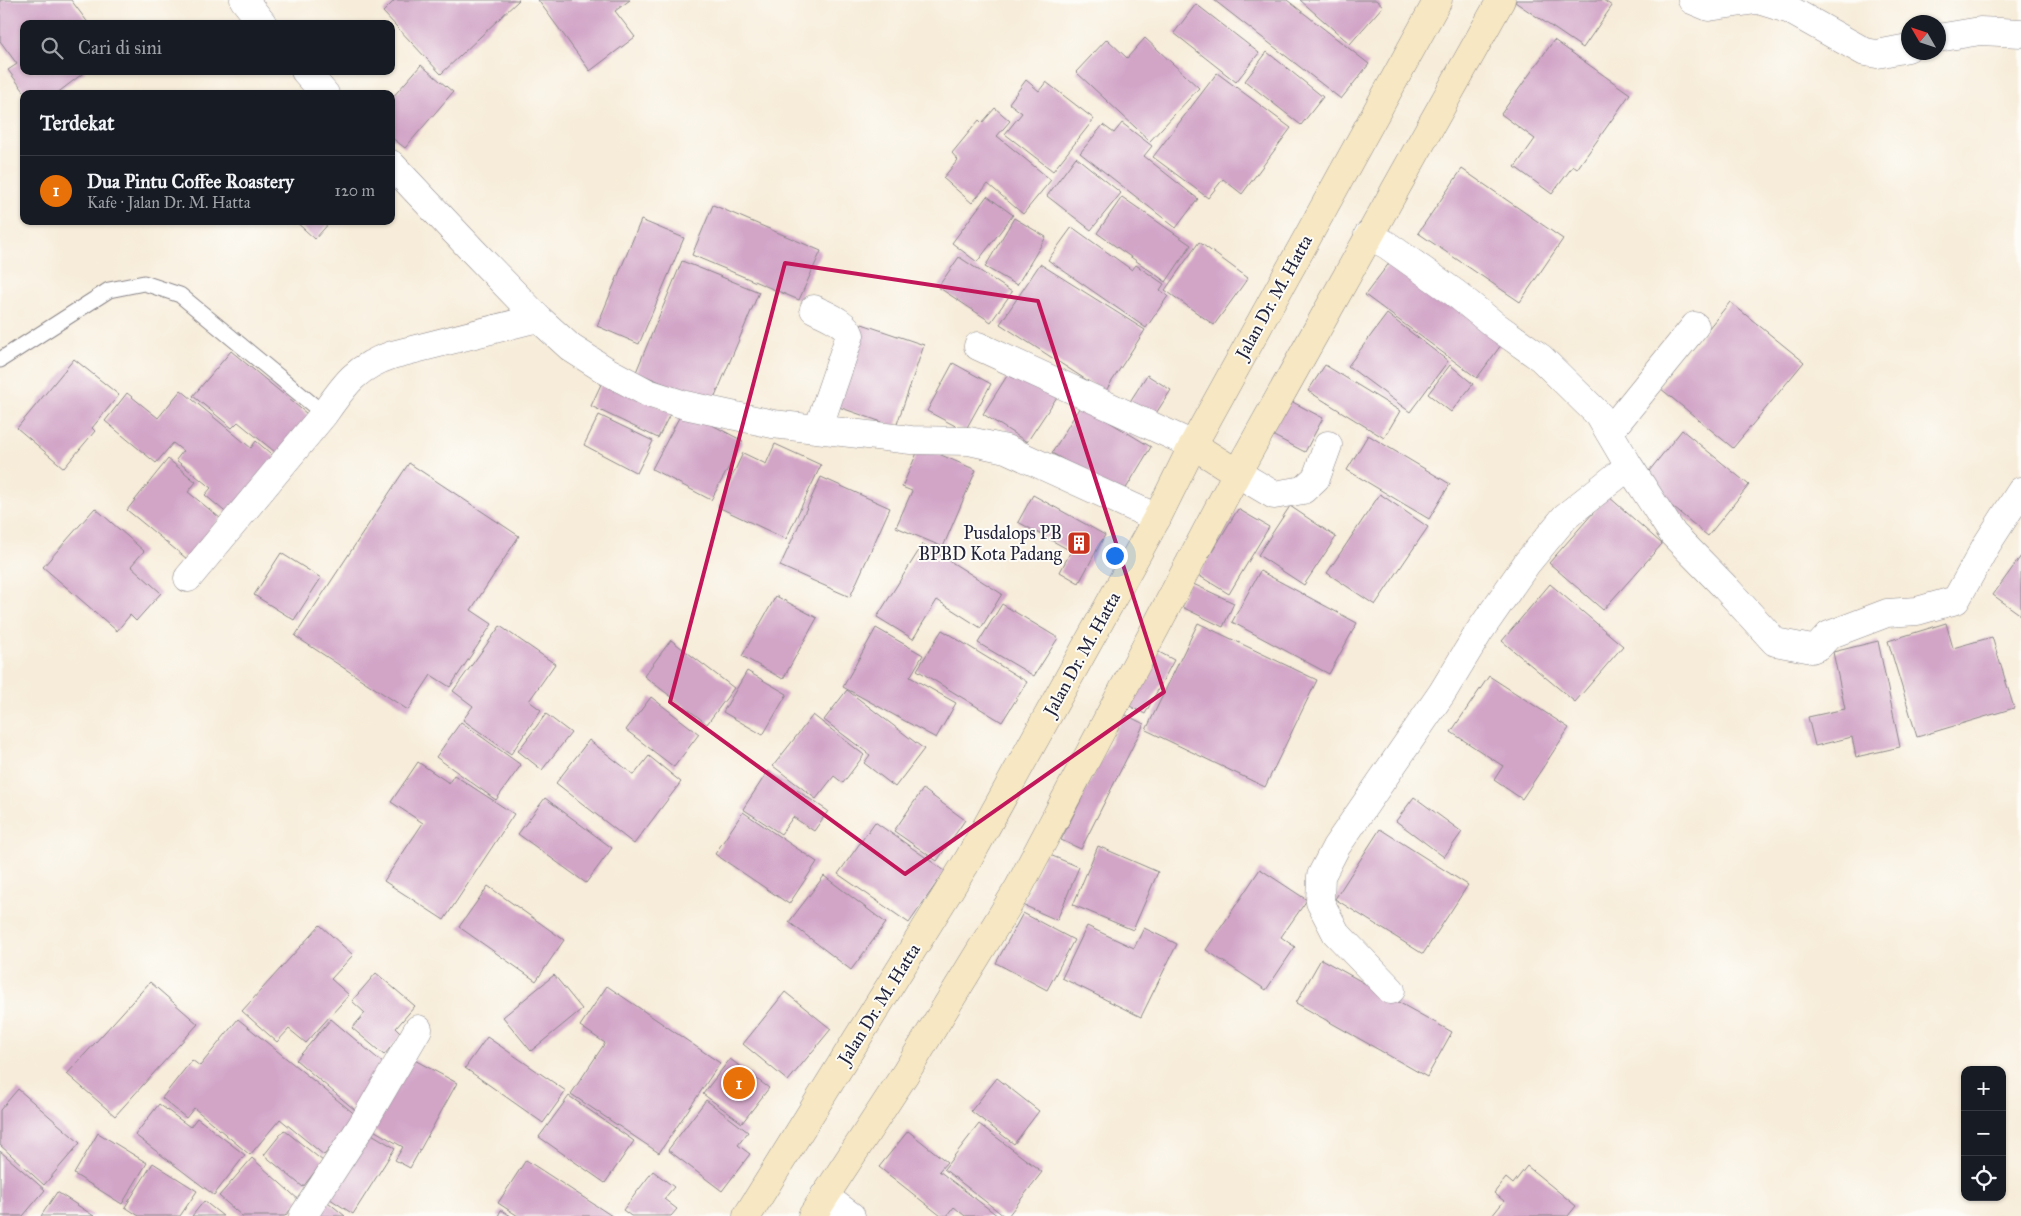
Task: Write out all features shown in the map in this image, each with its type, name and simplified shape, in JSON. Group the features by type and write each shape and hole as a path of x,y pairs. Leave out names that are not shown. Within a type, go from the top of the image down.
{"main road":[{"name":"Jalan Dr. M. Hatta","path":"747,1216 968,860 1157,518 1193,446 1438,0"},
{"path":"818,1206 905,1074 1019,887 1237,473 1368,235 1501,0"},
{"path":"1193,446 1237,473"}],"street":[{"path":"244,0 260,20"},
{"path":"1692,0 1710,7 1757,0 1790,10 1865,52 1877,54 1901,49"},
{"path":"1946,37 1980,31 2021,33"},
{"path":"308,75 322,90"},
{"path":"395,168 538,318 572,348 607,371 648,393 685,405 773,424 911,440 969,441 1006,449 1157,518"},
{"path":"1368,235 1388,245 1541,358 1599,415 1673,534 1775,642 1812,649 1819,646 1828,635 1887,613 1917,611 1956,600 1987,544 2021,491"},
{"path":"814,309 837,321 848,330 850,335 818,429"},
{"path":"188,578 324,414 343,387 358,372 373,362 392,355 538,318"},
{"path":"1609,432 1695,326"},
{"path":"978,346 1193,446"},
{"path":"1237,473 1274,495 1303,490 1316,478 1328,445"},
{"path":"1391,990 1336,933 1320,902 1321,876 1336,847 1442,693 1479,632 1527,563 1565,517 1629,466"},
{"path":"303,1216 362,1125 418,1029"},
{"path":"818,1206 850,1216"}],"lane":[{"path":"0,360 109,290 144,283 180,295 324,414"}],"highlighted area":[{"path":"785,263 1038,301 1164,692 905,874 670,702"}],"building":[{"path":"0,0 71,0 86,20 20,20 20,75 81,75 61,90 23,90 8,70 17,64 0,41"},
{"path":"395,0 519,0 441,74 395,25 395,20 390,20 383,12"},
{"path":"538,0 630,0 615,11 635,37 590,71"},
{"path":"1214,0 1287,0 1369,64 1341,99"},
{"path":"1300,0 1376,0 1383,6 1350,44"},
{"path":"1516,0 1603,0 1612,6 1583,48 1515,2"},
{"path":"1196,4 1259,53 1236,82 1174,33"},
{"path":"1145,38 1199,88 1150,141 1076,72 1107,39 1127,58"},
{"path":"1554,40 1630,94 1577,169 1573,166 1552,194 1515,167 1535,139 1501,114"},
{"path":"1267,52 1323,97 1301,125 1245,81"},
{"path":"421,65 453,92 405,148 395,140 395,94"},
{"path":"1217,73 1291,128 1242,194 1223,179 1208,198 1153,157"},
{"path":"1026,80 1039,91 1046,82 1094,119 1053,171 1005,134 1022,113 1009,103"},
{"path":"995,108 1010,121 997,136 1051,180 1023,214 988,184 972,203 943,178 958,160 952,153 979,120 982,123"},
{"path":"1122,123 1152,146 1144,156 1198,199 1176,228 1080,153 1103,125 1114,133"},
{"path":"1076,157 1121,193 1091,230 1047,196"},
{"path":"1462,169 1563,239 1520,302 1418,233"},
{"path":"987,196 1013,215 977,262 952,243"},
{"path":"1122,197 1191,245 1166,282 1097,233"},
{"path":"713,205 821,251 799,300 692,255"},
{"path":"1014,218 1046,237 1017,285 985,267"},
{"path":"641,220 684,238 639,344 597,326"},
{"path":"299,225 327,225 315,239"},
{"path":"1072,227 1132,270 1136,265 1164,284 1160,290 1168,296 1146,328 1048,260"},
{"path":"1199,242 1248,278 1214,325 1165,290"},
{"path":"959,257 1012,292 991,322 938,287"},
{"path":"1393,258 1504,341 1477,378 1365,295"},
{"path":"682,261 759,292 712,404 636,372"},
{"path":"1040,264 1145,330 1105,392 1000,324"},
{"path":"1730,302 1804,362 1733,448 1660,388"},
{"path":"1387,314 1448,361 1410,412 1348,366"},
{"path":"862,324 924,345 896,427 833,405"},
{"path":"231,351 312,418 280,456 238,422 232,428 193,396"},
{"path":"74,359 119,395 92,428 95,431 64,468 17,428"},
{"path":"953,363 991,384 965,431 927,411"},
{"path":"1325,365 1400,411 1384,438 1308,391"},
{"path":"1450,365 1473,384 1451,412 1428,394"},
{"path":"1012,368 1057,397 1027,442 983,414"},
{"path":"1147,375 1171,390 1153,418 1129,403"},
{"path":"603,380 671,412 658,438 591,406"},
{"path":"181,390 251,448 256,441 277,459 230,516 205,495 211,488 176,460 183,451 173,443 156,463 105,421 127,393 158,418"},
{"path":"1289,400 1323,418 1305,452 1270,434"},
{"path":"1081,405 1151,447 1122,495 1052,453"},
{"path":"683,410 743,441 711,500 652,469"},
{"path":"599,415 653,441 637,473 584,445"},
{"path":"1682,430 1749,485 1708,536 1641,481"},
{"path":"1368,435 1450,484 1429,519 1347,470"},
{"path":"775,444 821,465 786,539 718,507 743,453 766,464"},
{"path":"920,446 976,470 943,547 896,527 912,491 902,487"},
{"path":"168,459 196,482 188,492 220,518 187,559 127,510"},
{"path":"409,463 519,536 471,610 492,624 450,687 431,675 408,710 295,636"},
{"path":"821,477 890,508 850,597 780,566"},
{"path":"1380,494 1428,527 1375,605 1327,573"},
{"name":"Pusdalops PB BPBD Kota Padang","path":"1033,495 1105,535 1079,583 1060,572 1071,551 1018,522"},
{"path":"1608,496 1662,544 1603,610 1549,563"},
{"path":"1290,506 1336,537 1304,585 1258,555"},
{"path":"95,508 144,551 131,566 161,593 136,621 130,615 117,631 43,567"},
{"path":"1238,509 1269,527 1229,594 1198,575"},
{"path":"923,544 1002,594 981,628 937,600 913,639 877,617"},
{"path":"281,553 321,578 294,620 254,595"},
{"path":"2021,556 2021,615 1993,595"},
{"path":"1260,571 1357,623 1329,674 1232,622"},
{"path":"1189,582 1234,603 1223,627 1178,605"},
{"path":"1550,584 1623,646 1575,702 1502,641"},
{"path":"776,596 817,618 783,679 742,656"},
{"path":"1002,604 1058,638 1034,676 978,643"},
{"path":"1198,623 1317,680 1265,787 1146,730"},
{"path":"1946,623 1953,648 1992,637 2014,708 1917,737 1888,641"},
{"path":"500,626 555,664 529,701 541,710 511,754 463,720 473,706 453,691"},
{"path":"876,628 923,655 910,677 956,703 936,738 843,687"},
{"path":"942,630 1027,682 1002,722 917,670"},
{"path":"671,640 734,688 707,724 644,676"},
{"path":"1878,641 1900,747 1856,757 1852,737 1815,746 1808,717 1845,709 1833,652"},
{"path":"1155,650 1174,660 1145,714 1126,704"},
{"path":"747,671 787,694 763,735 723,712"},
{"path":"1489,676 1569,728 1522,799 1494,780 1503,766 1451,732"},
{"path":"847,690 924,749 895,787 864,763 870,755 824,720"},
{"path":"651,697 699,734 674,767 626,730"},
{"path":"546,714 571,733 542,770 518,751"},
{"path":"1124,714 1144,724 1081,849 1061,840"},
{"path":"813,715 864,755 843,783 834,776 816,799 773,766"},
{"path":"461,722 521,765 496,800 436,757"},
{"path":"589,740 634,775 649,756 681,782 634,844 556,783"},
{"path":"418,762 449,783 454,775 514,814 444,920 384,881 423,823 391,802"},
{"path":"768,771 828,811 814,831 793,817 781,834 743,809"},
{"path":"923,789 965,820 937,861 894,831"},
{"path":"1414,797 1462,832 1444,857 1396,821"},
{"path":"545,798 612,848 586,883 518,834"},
{"path":"743,812 817,862 789,904 715,854"},
{"path":"875,822 945,871 909,923 838,874"},
{"path":"1380,829 1468,885 1423,954 1335,899"},
{"path":"1098,846 1158,872 1133,930 1073,905"},
{"path":"1045,853 1079,867 1057,920 1023,905"},
{"path":"1260,869 1307,900 1281,937 1295,947 1266,990 1206,950"},
{"path":"824,876 886,923 851,970 789,922"},
{"path":"488,886 564,940 536,981 459,927"},
{"path":"1023,913 1074,940 1047,990 996,963"},
{"path":"320,925 353,955 331,979 349,995 306,1043 289,1029 277,1042 242,1011"},
{"path":"1087,926 1134,948 1144,928 1177,944 1141,1017 1062,978"},
{"path":"1321,959 1452,1032 1427,1077 1296,1003"},
{"path":"376,973 415,1006 396,1028 402,1034 384,1055 352,1028 365,1013 352,1001"},
{"path":"554,975 582,1009 531,1051 503,1017"},
{"path":"150,982 198,1024 115,1116 67,1074"},
{"path":"607,986 720,1063 659,1153 571,1094 605,1043 580,1026"},
{"path":"785,992 831,1029 788,1081 743,1044"},
{"path":"238,1019 357,1116 324,1155 280,1119 250,1155 194,1108 186,1118 162,1098 192,1060 200,1066"},
{"path":"331,1019 390,1069 355,1110 296,1060"},
{"path":"487,1037 566,1091 543,1123 465,1068"},
{"path":"409,1057 457,1083 410,1168 395,1160 403,1147 370,1128"},
{"path":"730,1059 769,1088 742,1123 703,1094"},
{"path":"997,1078 1039,1111 1014,1144 971,1111"},
{"path":"18,1089 80,1143 44,1185 0,1145 0,1110"},
{"path":"569,1096 634,1141 605,1183 539,1137"},
{"path":"706,1100 748,1132 738,1145 750,1154 722,1191 668,1150"},
{"path":"159,1104 190,1127 197,1118 245,1155 214,1195 135,1135"},
{"path":"979,1124 1042,1172 1008,1216 1004,1216 944,1169"},
{"path":"284,1130 323,1161 303,1187 264,1155"},
{"path":"365,1130 395,1148 353,1214 324,1195"},
{"path":"908,1131 947,1162 939,1171 998,1216 965,1216 954,1207 947,1216 941,1216 879,1167"},
{"path":"98,1133 147,1163 122,1204 74,1174"},
{"path":"0,1151 45,1190 23,1216 0,1216"},
{"path":"252,1158 299,1200 285,1216 242,1216 219,1196"},
{"path":"526,1160 612,1216 518,1216 498,1203"},
{"path":"153,1163 197,1191 180,1216 139,1216 125,1207"},
{"path":"1527,1166 1576,1206 1568,1216 1492,1216 1504,1201 1494,1193 1506,1178 1513,1184"},
{"path":"653,1171 674,1187 664,1199 677,1209 671,1216 631,1216 623,1210"},
{"path":"57,1192 94,1216 41,1216"},
{"path":"323,1198 345,1216 309,1216"},
{"path":"204,1201 223,1216 192,1216"},
{"path":"501,1210 511,1216 498,1216"}],"place":[{"name":"Pusdalops PB BPBD Kota Padang","path":"1079,543"},
{"name":"Dua Pintu Coffee Roastery","path":"739,1083"}]}
